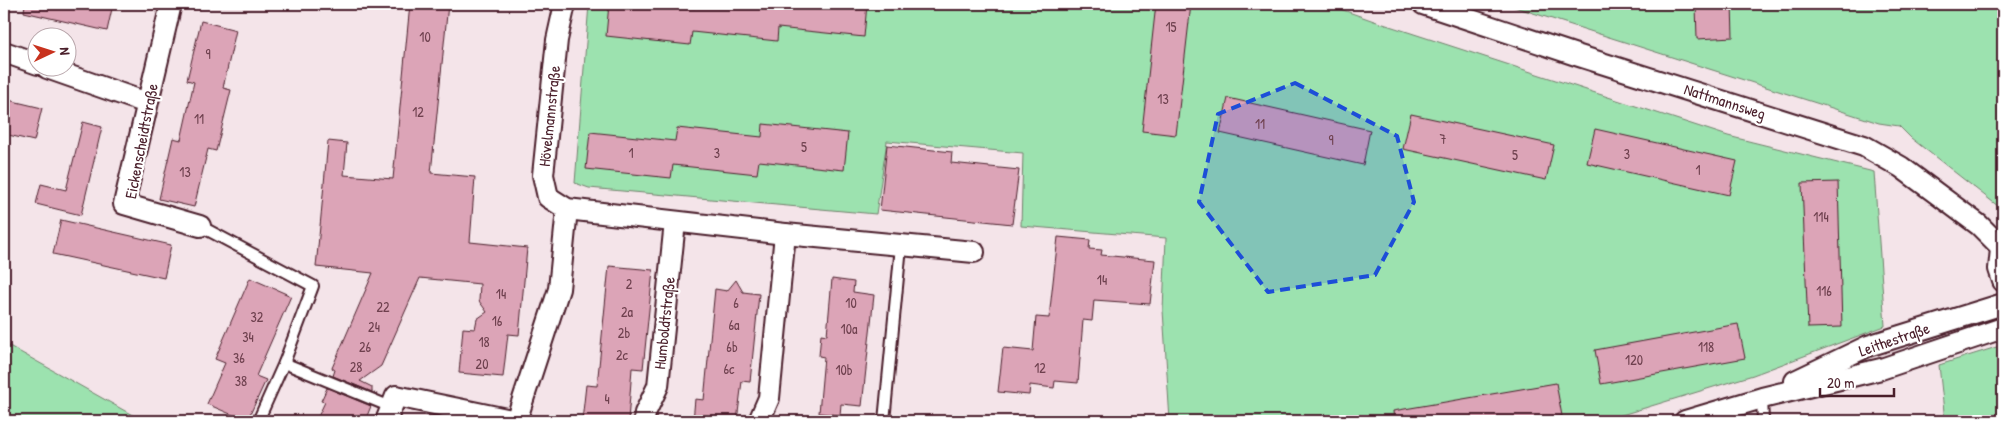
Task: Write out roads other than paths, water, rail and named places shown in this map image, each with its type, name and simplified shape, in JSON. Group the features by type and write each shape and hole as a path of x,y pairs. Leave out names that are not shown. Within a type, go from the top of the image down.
{"street":[{"name":"Eickenscheidtstraße","path":"171,4 124,204 200,226"},
{"name":"Hövelmannstraße","path":"565,4 557,40 543,174 548,197 567,209"},
{"name":"Nattmannsweg","path":"1423,4 1573,54 1864,146 1917,178 1980,226 2002,249 1999,269 2003,282"},
{"path":"4,52 28,60"},
{"path":"76,78 148,103"},
{"path":"389,414 396,396 516,421 559,289 567,209 785,234 974,252"},
{"name":"Humboldtstraße","path":"644,421 645,413 658,386 674,222"},
{"path":"759,421 769,398 785,234"},
{"name":"Leithestraße","path":"1762,398 1868,346 2003,304"},
{"name":"Leithestraße","path":"1685,421 1762,398 1881,369 2003,328"}],"lane":[{"path":"200,226 313,286 284,363 259,419"},
{"path":"884,421 901,246"},
{"path":"284,363 389,414"},
{"path":"1762,398 1763,421"}]}
